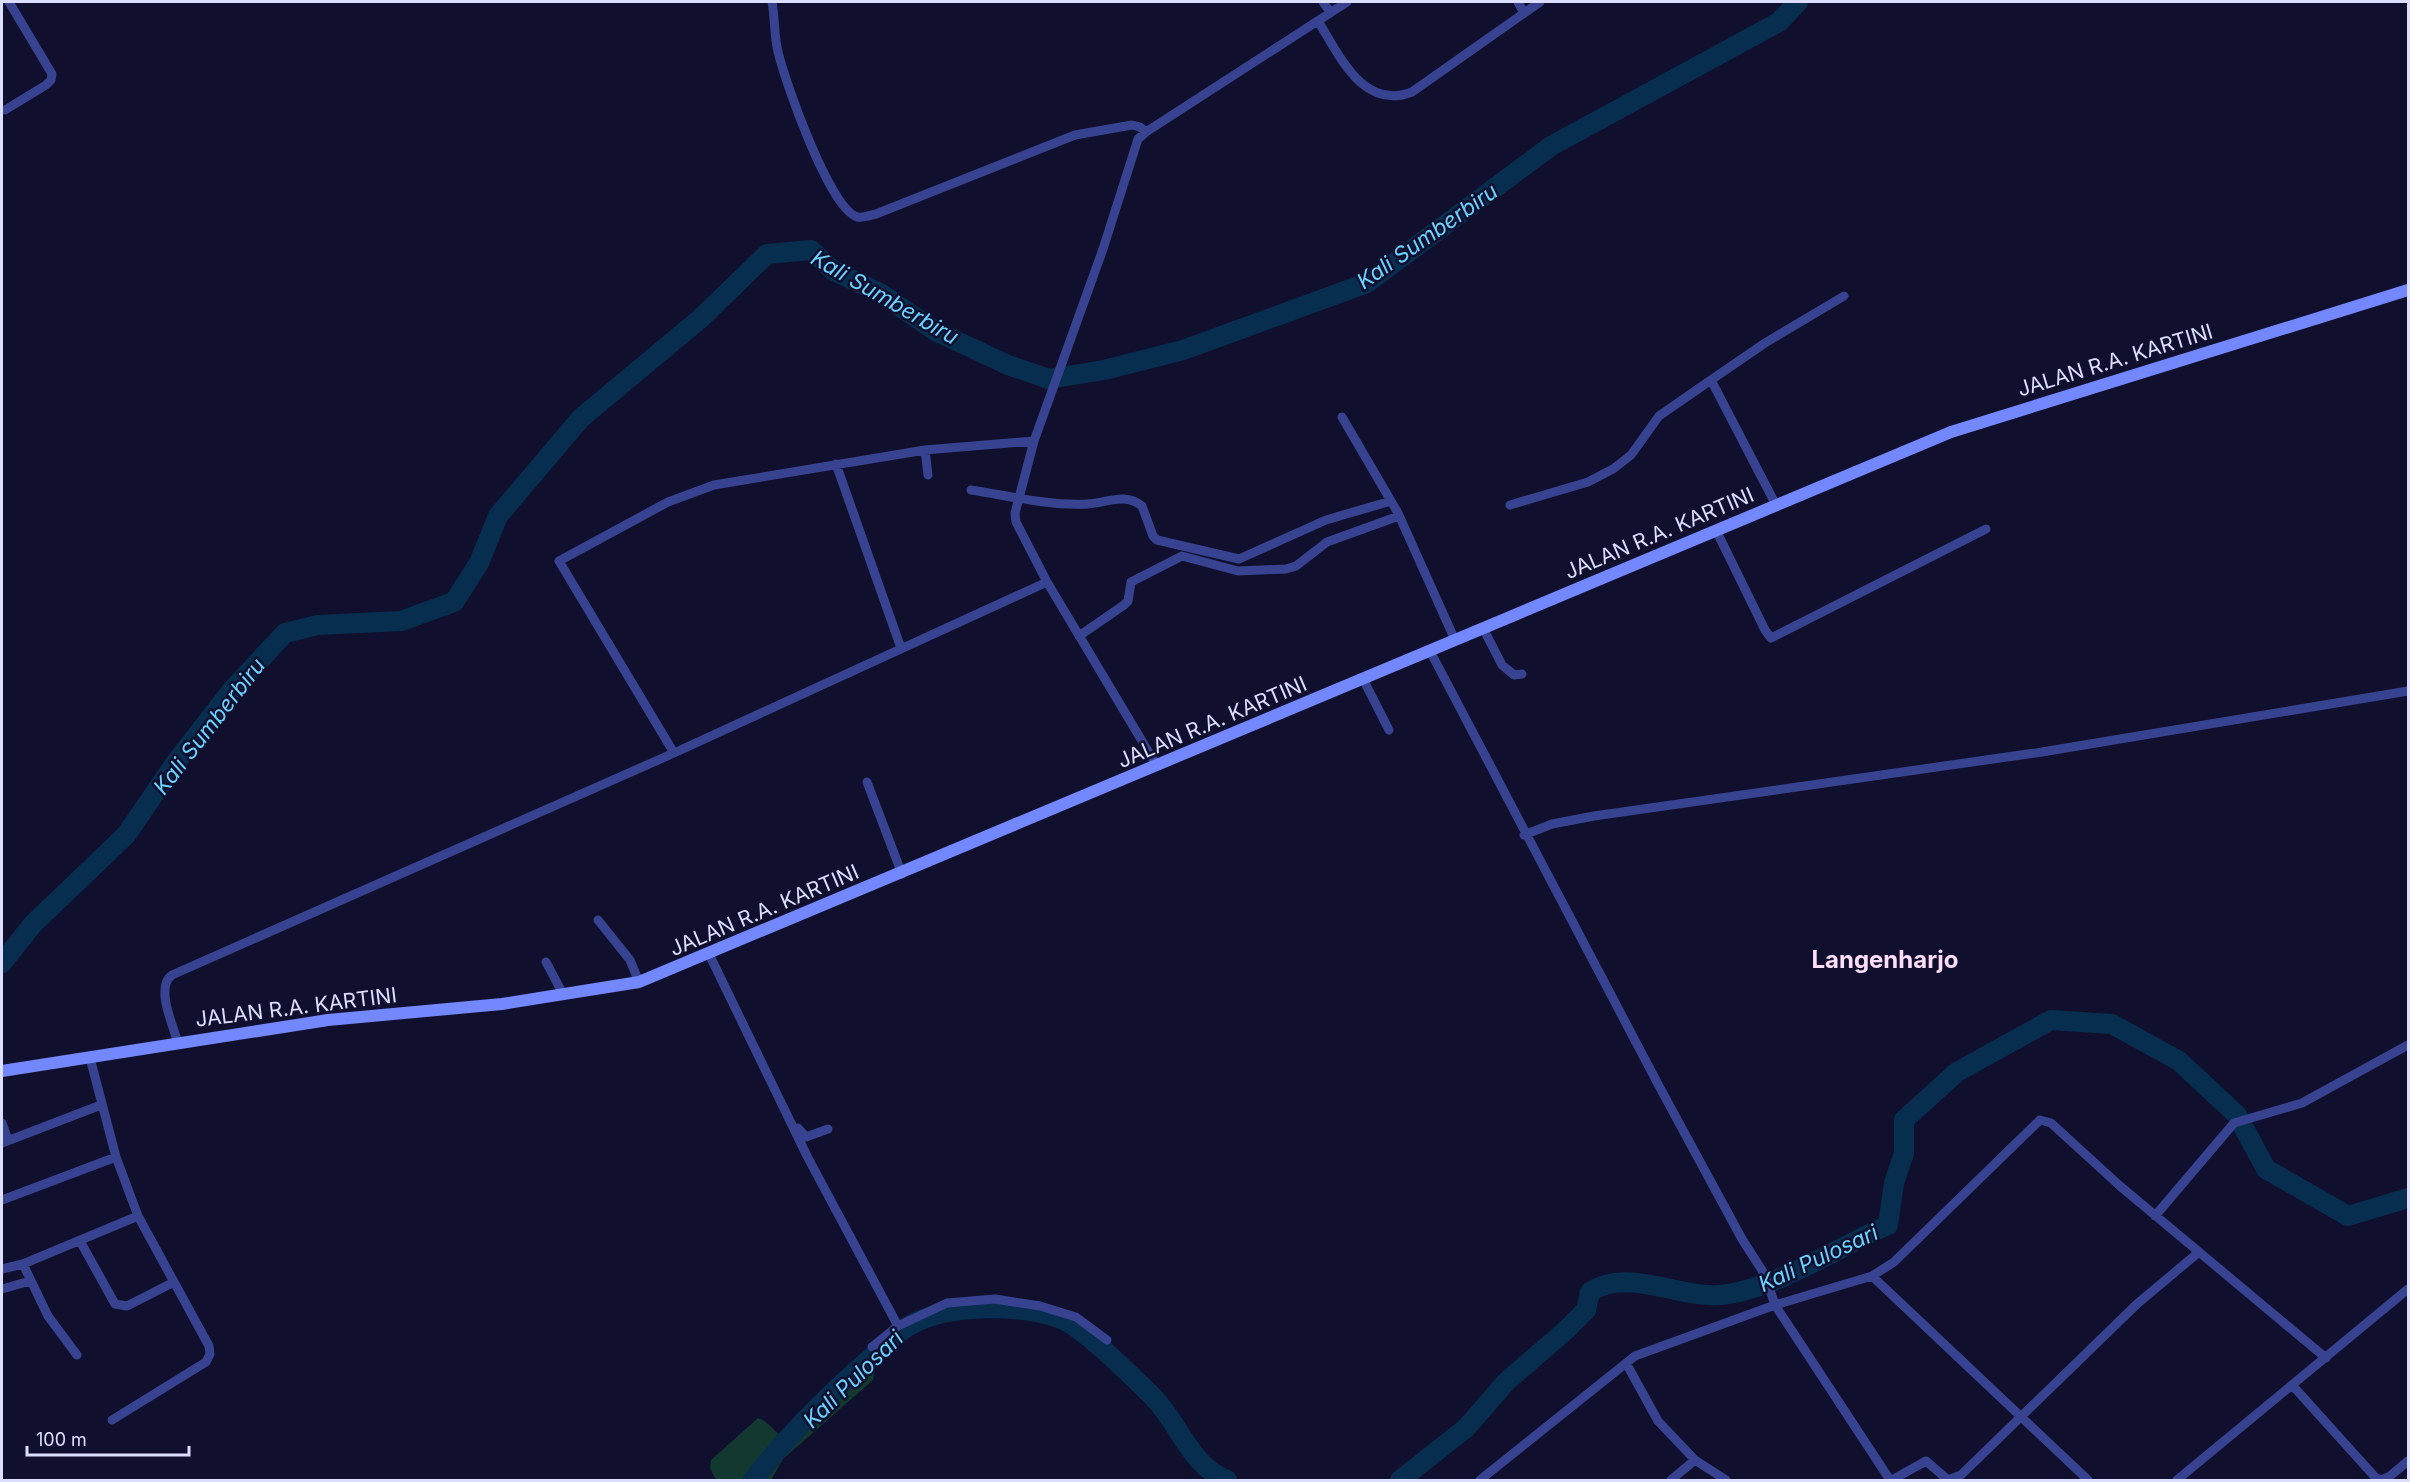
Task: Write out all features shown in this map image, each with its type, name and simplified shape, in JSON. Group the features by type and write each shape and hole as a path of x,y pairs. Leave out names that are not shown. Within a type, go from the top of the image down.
{"main road":[{"name":"JALAN R.A. KARTINI","path":"2,1071 328,1020 502,1004 639,982 902,874 1951,432 2409,290"}],"street":[{"path":"3,109 46,85 51,80 52,74 9,2"},
{"path":"772,2 778,52 804,132 834,193 850,213 858,217 876,214 1075,135 1132,125 1146,132"},
{"path":"1323,2 1330,12"},
{"path":"1157,766 1047,582 1016,522 1017,501 1034,441 1103,249 1138,139 1347,2"},
{"path":"1518,2 1524,13"},
{"path":"1318,21 1361,86 1382,96 1395,97 1412,92 1540,2"},
{"path":"1510,505 1588,482 1613,469 1631,455 1659,416 1765,343 1844,296"},
{"path":"1711,380 1776,505"},
{"path":"1342,417 1395,508 1455,640"},
{"path":"674,753 559,561 613,530 693,491 714,485 836,464 1034,441"},
{"path":"926,453 928,475"},
{"path":"836,464 901,648"},
{"path":"971,490 1017,501 1067,504 1090,504 1128,498 1142,506 1153,536 1157,540 1239,559 1326,520 1395,508"},
{"path":"1079,636 1128,601 1131,582 1182,556 1238,571 1286,569 1296,566 1327,542 1395,508"},
{"path":"1716,530 1771,638 1986,529"},
{"path":"1238,571 1239,559"},
{"path":"178,1043 163,988 167,979 172,975 674,753 1047,582"},
{"path":"1483,628 1502,665 1514,675 1522,674"},
{"path":"1430,651 1524,835 1742,1239 1765,1275 1775,1305 1891,1480 1926,1461 1948,1480 1954,1479 2137,1304 2199,1252"},
{"path":"1363,679 1389,730"},
{"path":"1524,835 1552,824 1594,816 2030,754 2409,691"},
{"path":"867,782 902,874"},
{"path":"598,920 630,960 639,982"},
{"path":"711,954 801,1134 806,1137 828,1129"},
{"path":"711,954 807,1156 898,1326"},
{"path":"546,962 562,994"},
{"path":"2155,1215 2234,1123 2302,1103 2409,1045"},
{"path":"90,1058 116,1157 138,1216 172,1283 209,1346 209,1358 112,1420"},
{"path":"2,1123 5,1142 101,1105"},
{"path":"1480,1480 1626,1363 1645,1352 1775,1305 1872,1276 1894,1262 2040,1120 2051,1123 2155,1215 2326,1358"},
{"path":"2,1200 116,1157"},
{"path":"2,1269 23,1264 138,1216"},
{"path":"80,1241 115,1304 127,1306 172,1283"},
{"path":"23,1264 60,1335 77,1355"},
{"path":"1872,1276 2088,1480"},
{"path":"2,1289 30,1281"},
{"path":"2177,1480 2409,1289"},
{"path":"872,1347 898,1326 946,1303 995,1299 1040,1306 1076,1317 1107,1340"},
{"path":"1626,1363 1658,1421 1695,1460 1726,1480"},
{"path":"2294,1386 2375,1477 2381,1480 2391,1476 2409,1461"},
{"path":"1671,1480 1695,1460"}],"green space":[{"path":"866,1362 875,1371 873,1380 783,1459 771,1480 716,1480 710,1468 711,1460 758,1418 789,1439"}],"waterway":[{"name":"Kali Sumberbiru","path":"2,963 33,924 126,835 176,762 231,691 285,633 318,625 401,621 454,602 479,563 498,516 581,418 701,318 767,254 811,250 834,271 880,293 937,332 1008,365 1049,379 1104,370 1183,350 1367,283 1551,146 1779,22 1798,2"},
{"name":"Kali Pulosari","path":"1400,1480 1466,1428 1507,1381 1565,1331 1586,1310 1590,1292 1604,1285 1620,1282 1653,1285 1703,1295 1739,1292 1783,1277 1888,1225 1894,1183 1904,1153 1904,1120 1957,1072 2051,1020 2112,1024 2179,1061 2237,1115 2266,1169 2348,1216 2408,1198"},
{"name":"Kali Pulosari","path":"753,1480 810,1415 892,1338 920,1320 938,1314 980,1308 1042,1313 1059,1318 1081,1331 1108,1353 1153,1397 1204,1465 1227,1480"}],"district":[{"name":"Langenharjo","path":"1885,959"}]}
